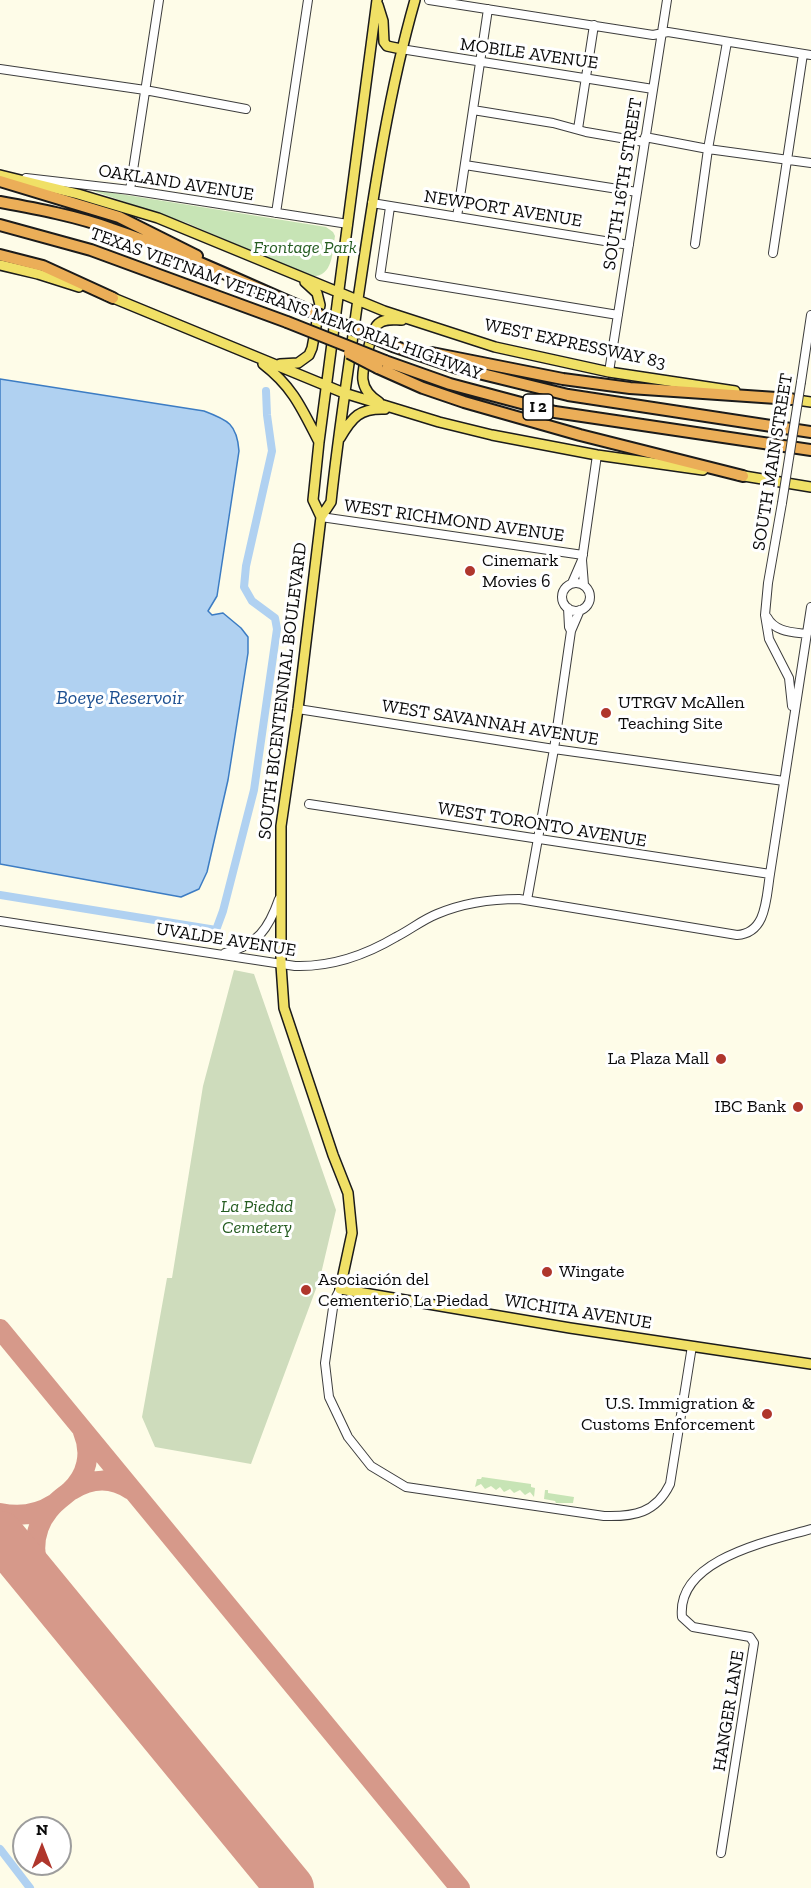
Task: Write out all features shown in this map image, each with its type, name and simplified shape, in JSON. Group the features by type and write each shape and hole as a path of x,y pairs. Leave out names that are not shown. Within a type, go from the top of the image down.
{"highway":[{"path":"0,181 119,217 261,290"},
{"name":"TEXAS VIETNAM VETERANS MEMORIAL HIGHWAY","path":"0,202 78,218 113,229 233,276 393,346 458,368 568,395 811,432"},
{"name":"TEXAS VIETNAM VETERANS MEMORIAL HIGHWAY","path":"0,225 91,250 287,322 382,365 450,384 555,412 811,450"},
{"path":"0,255 43,266 113,297"},
{"path":"393,346 563,379 619,386 791,399"},
{"path":"382,365 423,388 464,402 580,435 743,476"}],"main road":[{"path":"377,0 383,21 384,42 387,46 401,50"},
{"name":"SOUTH BICENTENNIAL BOULEVARD","path":"321,517 313,500 319,442 377,0"},
{"name":"SOUTH BICENTENNIAL BOULEVARD","path":"340,1289 352,1233 348,1193 284,1008 281,965 281,826 298,709 321,517 331,502 344,393 372,203 401,50 415,0"},
{"name":"WEST EXPRESSWAY 83","path":"0,175 78,194 158,218 358,301 495,347 609,372 811,402"},
{"path":"0,266 38,273 113,297 344,393 492,435 597,455 811,487"},
{"path":"268,363 298,363 309,355 312,348 320,301 313,288 299,277"},
{"path":"386,406 368,393 363,382 363,367 375,327 383,321 413,321"},
{"path":"254,357 289,387 319,442"},
{"path":"338,443 352,420 360,413 376,409 401,410"},
{"name":"WICHITA AVENUE","path":"340,1289 570,1328 811,1364"}],"street":[{"path":"130,190 159,0"},
{"path":"276,213 308,0"},
{"path":"429,0 653,35 668,32 807,54 787,160 773,253"},
{"name":"SOUTH 16TH STREET","path":"609,372 667,0"},
{"path":"457,217 488,9"},
{"path":"578,129 594,25"},
{"path":"695,244 708,149 727,42"},
{"name":"MOBILE AVENUE","path":"401,50 653,88"},
{"path":"0,69 145,90 246,109"},
{"path":"473,110 553,123 585,132 811,163"},
{"path":"465,165 637,192"},
{"name":"OAKLAND AVENUE","path":"0,175 130,190 348,224"},
{"name":"NEWPORT AVENUE","path":"372,203 629,245"},
{"path":"390,207 380,276 618,315"},
{"name":"SOUTH MAIN STREET","path":"793,725 792,691 789,678 769,639 765,615 768,583 811,315"},
{"path":"584,585 583,557 597,455"},
{"name":"WEST RICHMOND AVENUE","path":"321,517 583,557"},
{"path":"572,583 583,557"},
{"path":"567,608 580,610 586,607 590,599 589,590 584,585 572,583 562,594 571,632"},
{"name":"SOUTH MAIN STREET","path":"754,930 762,918 770,874 811,607"},
{"path":"527,900 554,749 571,632 580,610"},
{"path":"765,615 771,624 778,628 807,634"},
{"name":"WEST SAVANNAH AVENUE","path":"298,709 554,749 784,781"},
{"name":"WEST TORONTO AVENUE","path":"309,804 770,874"},
{"path":"220,955 236,951 253,942 265,931 281,895"},
{"name":"UVALDE AVENUE","path":"0,921 281,965 323,965 364,955 420,922 450,909 501,899 527,900 737,935 754,930"},
{"path":"340,1289 334,1301 325,1363 329,1398 348,1437 371,1466 406,1488 604,1516 634,1516 648,1509 664,1495 670,1484 692,1346"},
{"name":"HANGER LANE","path":"721,1853 754,1643 750,1637 693,1627 682,1617 683,1599 687,1590 701,1573 718,1561 735,1552 811,1529"}],"green space":[{"name":"Frontage Park","path":"93,191 326,227 335,236 330,264 323,274 309,276 187,223"},
{"name":"La Piedad Cemetery","path":"234,970 254,974 336,1210 320,1278 251,1464 155,1447 142,1417 167,1278 172,1278 203,1086"},
{"path":"482,1477 531,1484 531,1487 535,1488 534,1497 530,1492 525,1495 520,1490 514,1493 510,1489 504,1492 500,1487 496,1490 491,1486 485,1489 481,1484 475,1487 477,1479"},
{"path":"545,1490 548,1490 548,1493 574,1497 573,1503 556,1503 544,1499"}],"water":[{"name":"Boeye Reservoir","path":"0,379 204,411 225,420 236,435 239,451 217,596 208,611 212,615 223,613 241,628 248,637 248,653 228,780 207,872 199,889 181,897 0,864"}],"waterway":[{"path":"0,895 216,930 254,790 277,629 275,618 252,601 244,587 246,566 272,451 266,391"},
{"path":"0,1849 30,1888"}],"taxiway":[{"path":"0,1329 460,1888"},
{"path":"50,1596 40,1575 35,1542 42,1520 56,1502 76,1485 84,1471 87,1448 83,1432"},
{"path":"72,1490 94,1481 109,1481 131,1490"},
{"path":"0,1513 28,1514 41,1511 54,1504"}],"runway":[{"path":"0,1535 290,1888"}],"place":[{"name":"Cinemark Movies 6","path":"470,571"},
{"name":"UTRGV McAllen Teaching Site","path":"606,713"},
{"name":"La Plaza Mall","path":"721,1059"},
{"name":"IBC Bank","path":"798,1107"},
{"name":"Wingate","path":"547,1272"},
{"name":"Asociación del Cementerio La Piedad","path":"306,1290"},
{"name":"U.S. Immigration & Customs Enforcement","path":"767,1414"}]}
